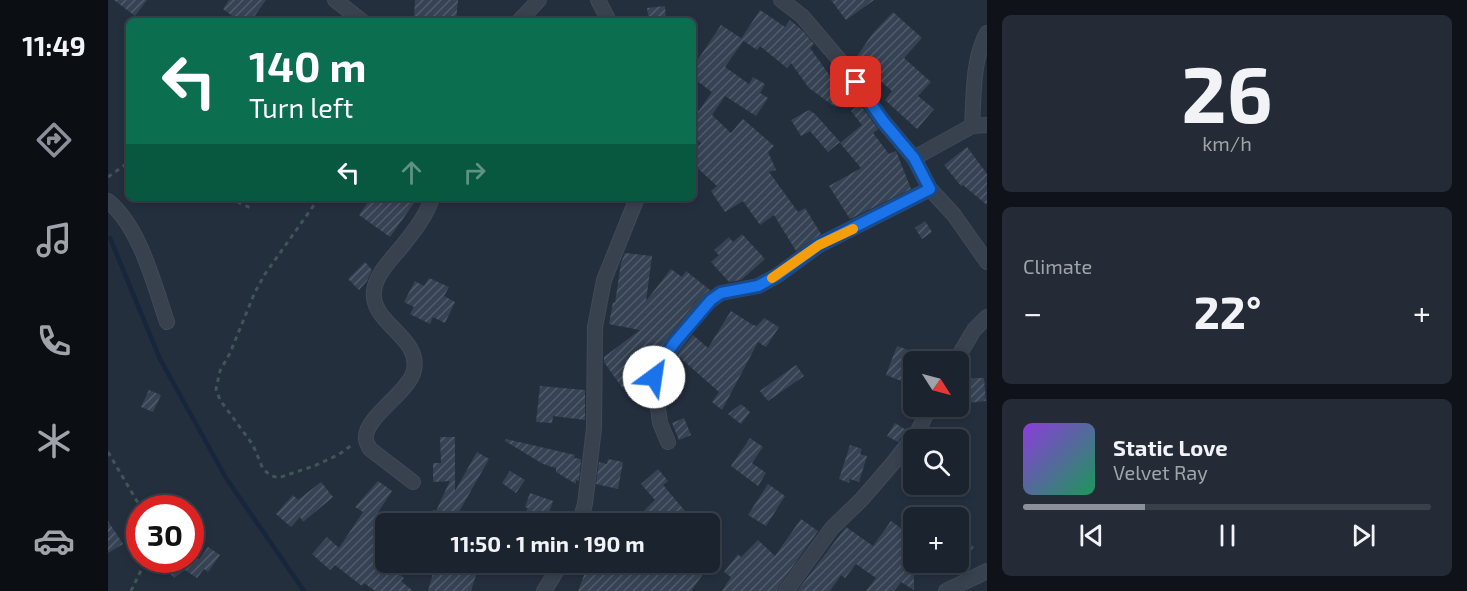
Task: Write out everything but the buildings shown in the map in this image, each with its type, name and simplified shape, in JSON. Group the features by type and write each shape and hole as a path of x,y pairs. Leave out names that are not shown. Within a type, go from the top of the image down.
{"street":[{"path":"336,0 358,18"},
{"path":"522,18 539,0"},
{"path":"598,0 607,18"},
{"path":"781,0 802,16 842,63 883,121 914,158 930,189 954,216 987,262"},
{"path":"972,126 977,66 981,44 987,33"},
{"path":"914,158 972,126 987,125"},
{"path":"668,442 660,423 654,377 661,362 703,306 721,293 758,286 778,275 819,245 930,189"},
{"path":"108,201 128,224 140,248 166,322"},
{"path":"413,482 370,449 365,435 372,422 404,387 414,371 414,356 378,310 374,300 374,290 389,262 427,213 431,201"},
{"path":"582,513 594,428 595,327 604,280 636,201"},
{"path":"962,351 974,330 987,317"},
{"path":"786,591 832,528 862,499 893,463 918,431 925,417"},
{"path":"946,591 987,571"},
{"path":"544,591 555,573"}],"path":[{"path":"108,177 126,164"},
{"path":"236,201 253,209"},
{"path":"318,201 260,283 220,371 216,389 220,400 254,445 263,469 270,476 278,478 314,466 338,455 365,435"},
{"path":"108,452 133,495"},
{"path":"131,591 140,573"}],"waterway":[{"path":"110,238 160,359 226,478 304,591"}],"slow traffic":[{"path":"772,278 819,245 853,229"}],"route":[{"path":"654,377 661,362 703,306 721,293 758,286 778,275 819,245 930,189 914,158 883,121 856,82"}]}
